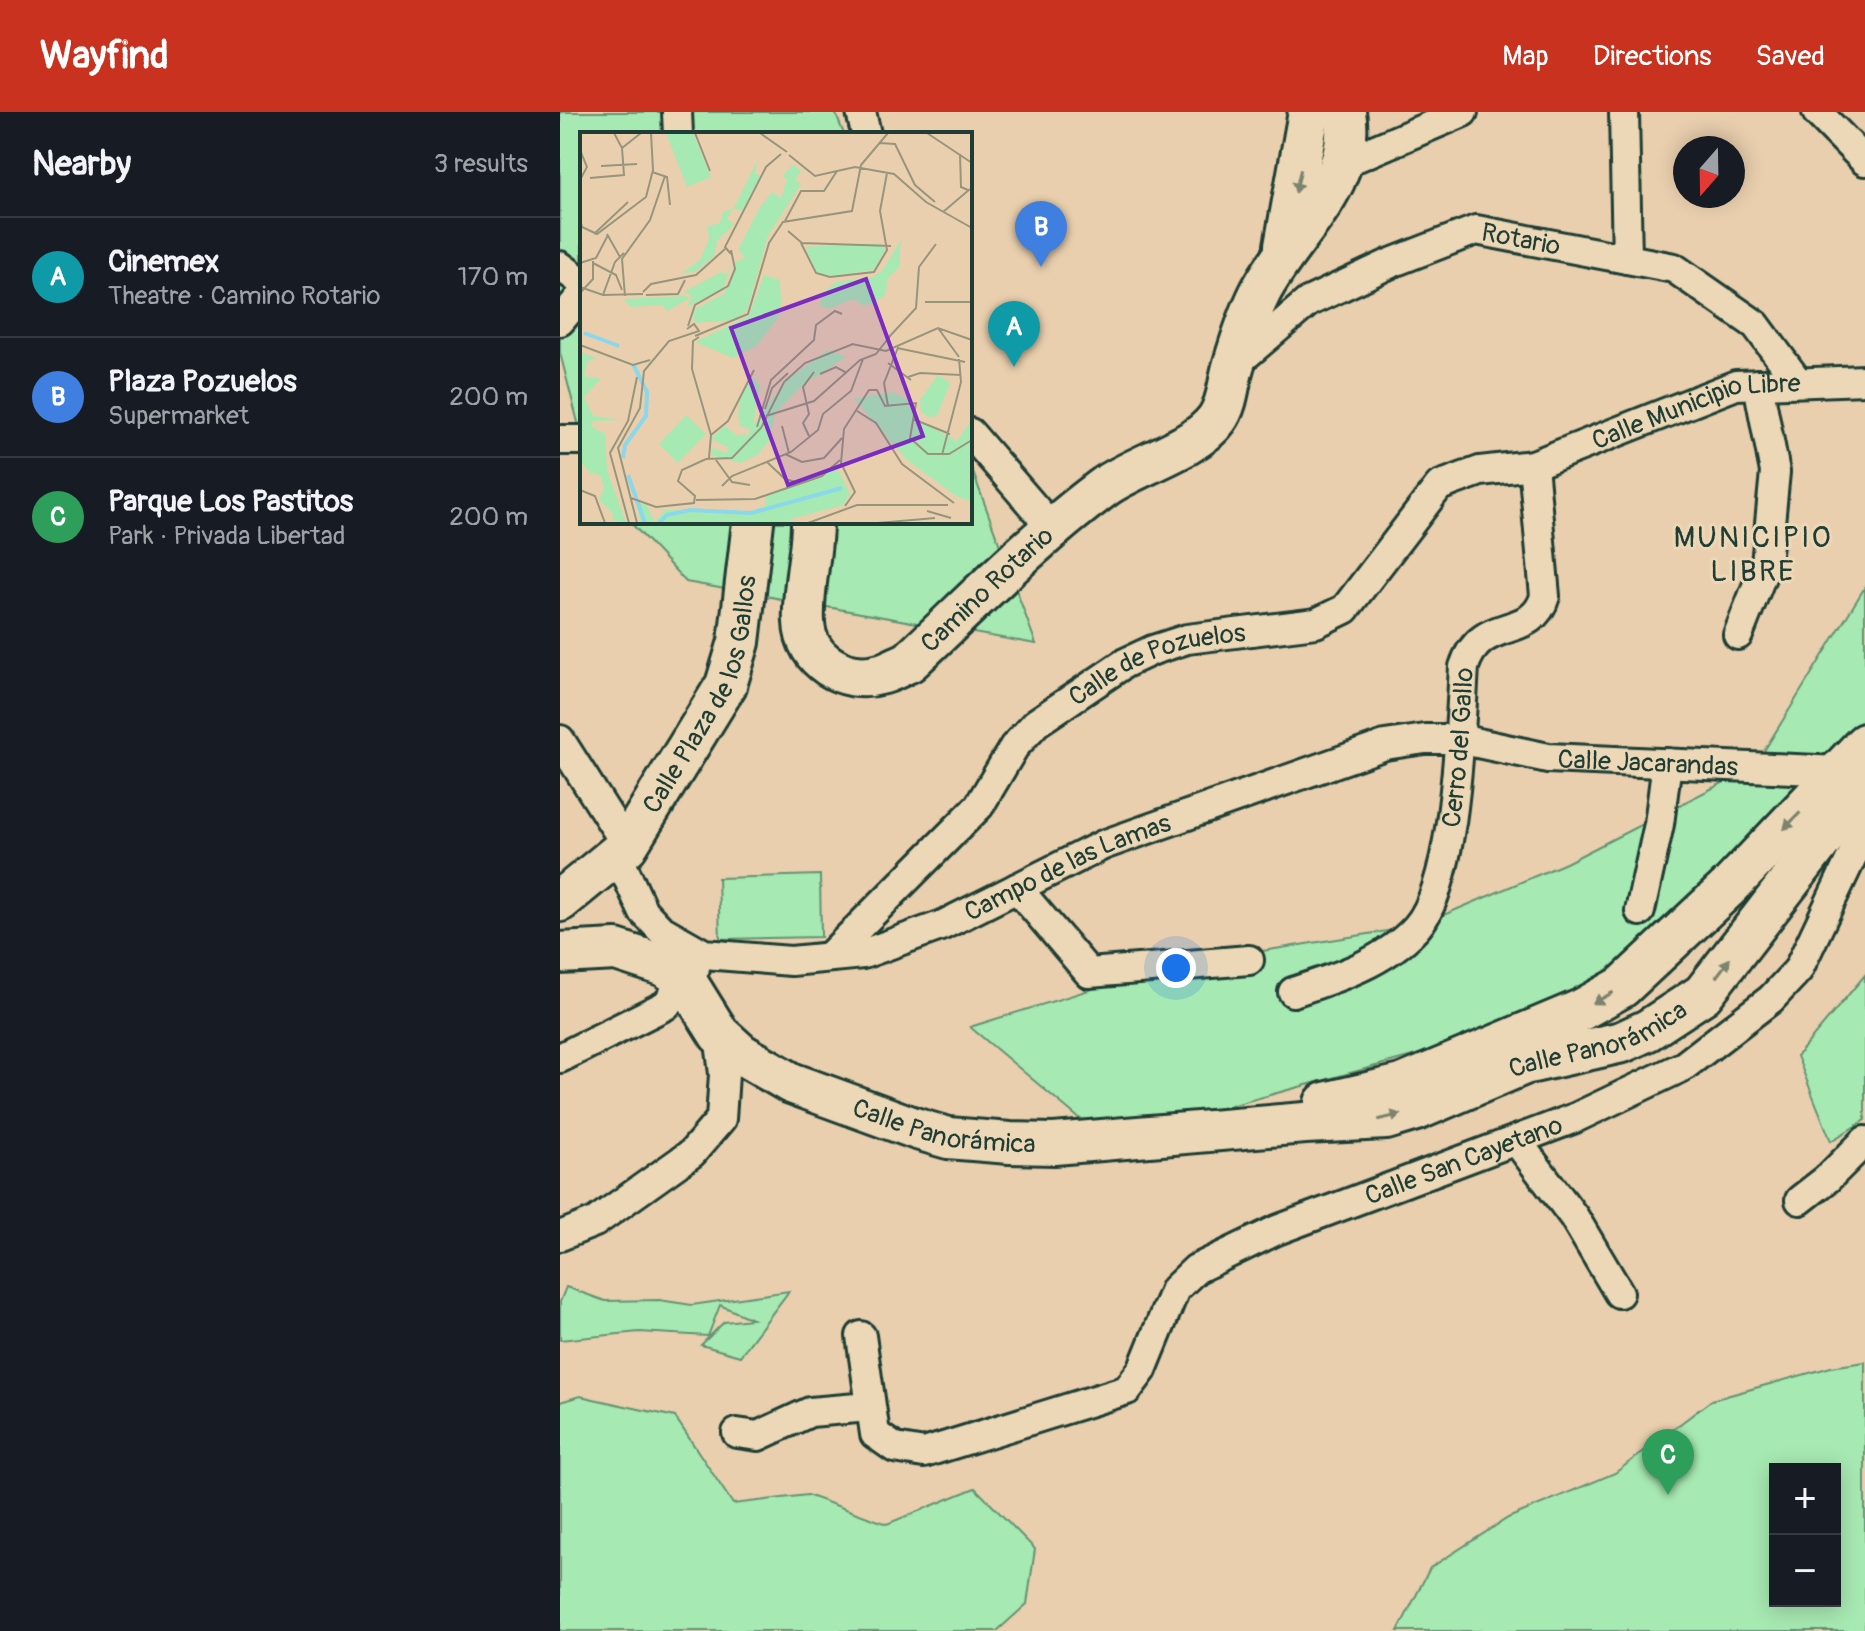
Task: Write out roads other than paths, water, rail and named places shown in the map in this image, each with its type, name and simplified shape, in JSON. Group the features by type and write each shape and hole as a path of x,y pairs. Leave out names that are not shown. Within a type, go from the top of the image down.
{"street":[{"path":"677,112 678,132"},
{"path":"861,112 866,132"},
{"path":"1284,250 1309,112"},
{"path":"1284,250 1324,203 1343,163 1348,138 1345,112"},
{"path":"1343,163 1463,112"},
{"path":"1624,112 1627,259"},
{"path":"1817,112 1865,161"},
{"name":"Rotario","path":"1233,366 1308,302 1391,263 1476,230 1674,268 1756,325 1798,382"},
{"name":"Camino Rotario","path":"812,524 803,624 811,648 825,664 850,677 879,675 909,662 1052,528 1107,485 1200,434 1217,419 1259,295 1284,250"},
{"path":"560,266 580,281"},
{"path":"560,321 580,297"},
{"name":"Calle Municipio Libre","path":"1533,465 1736,385 1865,380"},
{"path":"1738,635 1766,564 1775,472 1758,384"},
{"path":"972,435 1052,528"},
{"name":"Cerro del Gallo","path":"1293,992 1344,976 1400,943 1418,926 1441,874 1459,739 1464,667 1469,652 1478,640 1530,619 1541,611 1545,596 1533,465"},
{"name":"Calle de Pozuelos","path":"830,956 979,806 1014,747 1036,723 1125,663 1153,650 1187,639 1316,623 1345,609 1439,486 1480,471 1533,465"},
{"name":"Calle Plaza de los Gallos","path":"560,901 622,851 726,685 739,642 753,524"},
{"name":"Campo de las Lamas","path":"695,968 863,954 943,925 1103,845 1385,745 1425,739 1459,739"},
{"name":"Calle Jacarandas","path":"1459,739 1548,758 1856,766"},
{"path":"560,740 622,851 643,911 695,968 719,1034 724,1074 721,1119 692,1153 595,1222 560,1236"},
{"path":"1640,911 1659,824 1667,763"},
{"name":"Calle Panorámica","path":"871,1111 948,1138 1054,1144 1305,1123 1353,1123 1386,1119 1416,1110 1524,1064 1622,1042 1648,1030 1703,994 1856,766"},
{"name":"Calle Panorámica","path":"871,1111 1012,1127 1050,1126 1340,1101 1402,1085 1581,1010 1622,987 1856,766"},
{"name":"Calle San Cayetano","path":"869,1407 875,1434 895,1448 924,1453 1127,1390 1142,1370 1175,1289 1196,1269 1277,1230 1631,1094 1684,1066 1771,999 1798,970 1865,829"},
{"path":"1017,888 1089,973 1249,960"},
{"path":"560,953 592,949 630,953 665,966 695,968"},
{"path":"560,1058 666,1005 695,968"},
{"path":"719,1034 741,1054 791,1083 871,1111"},
{"path":"1516,1140 1574,1217 1619,1293"},
{"path":"1800,1200 1827,1179 1865,1141"},
{"path":"737,1433 758,1436 810,1412 869,1407 861,1336"}],"place":[{"name":"Plaza Pozuelos","path":"1041,267"},
{"name":"Cinemex","path":"1014,367"},
{"name":"Parque Los Pastitos","path":"1668,1495"}],"district":[{"name":"MUNICIPIO LIBRE","path":"1753,554"}]}
